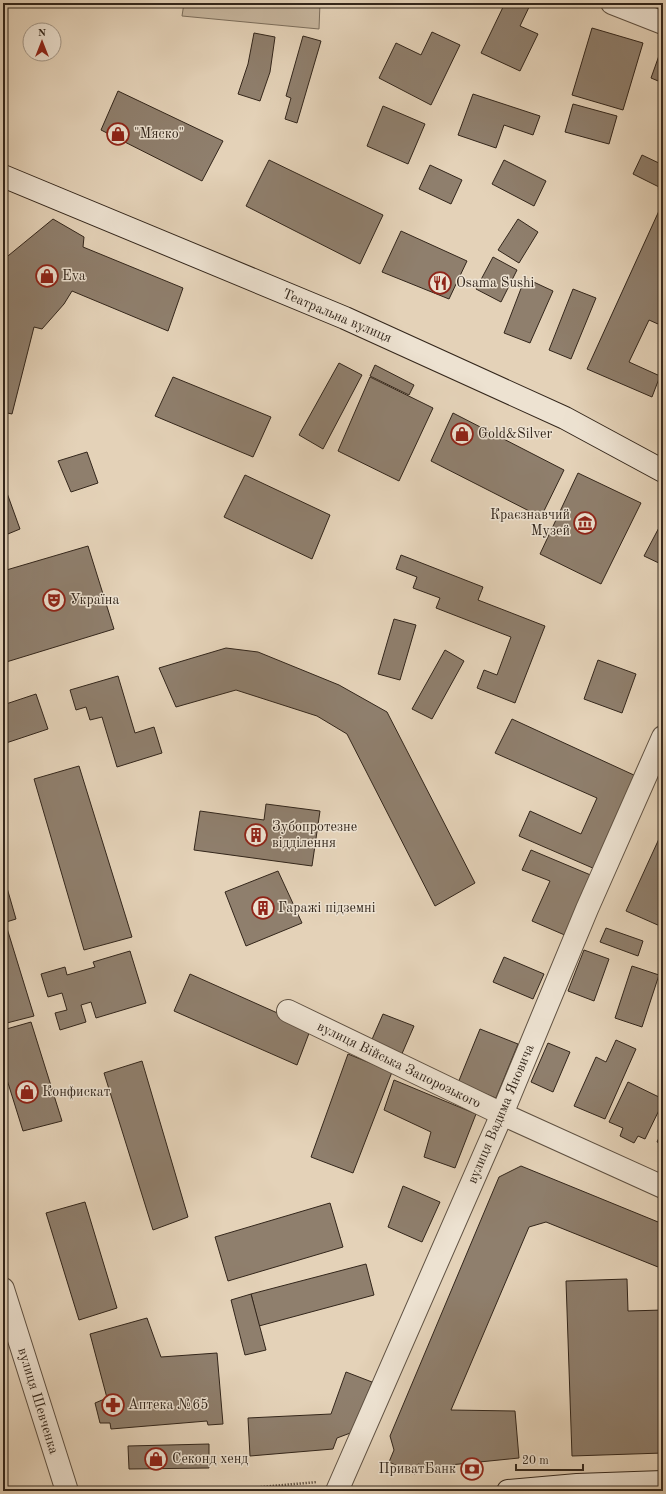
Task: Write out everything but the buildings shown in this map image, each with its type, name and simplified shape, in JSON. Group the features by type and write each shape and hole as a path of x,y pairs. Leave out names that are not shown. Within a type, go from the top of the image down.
{"street":[{"path":"612,3 663,23"},
{"name":"Театральна вулиця","path":"3,176 345,318 565,418 663,471"},
{"name":"вулиця Вадима Яновича","path":"340,1486 502,1114 587,909 663,737"},
{"name":"вулиця Війська Запорозького","path":"288,1011 502,1114 663,1187"},
{"name":"вулиця Шевченка","path":"3,1289 67,1491"},
{"path":"508,1491 577,1485 663,1482"}],"path":[{"path":"216,1491 340,1486"}],"shaded area":[{"path":"184,3 320,3 319,29 182,16"}],"place":[{"name":"\"Мяско\"","path":"118,134"},
{"name":"Eva","path":"47,276"},
{"name":"Osama Sushi","path":"440,283"},
{"name":"Gold&Silver","path":"462,434"},
{"name":"Краєзнавчий Музей","path":"585,523"},
{"name":"Україна","path":"54,600"},
{"name":"Зубопротезне відділення","path":"256,835"},
{"name":"Гаражі підземні","path":"263,908"},
{"name":"Конфискат","path":"27,1092"},
{"name":"Аптека №65","path":"113,1405"},
{"name":"Секонд хенд","path":"156,1459"},
{"name":"ПриватБанк","path":"472,1469"}]}
